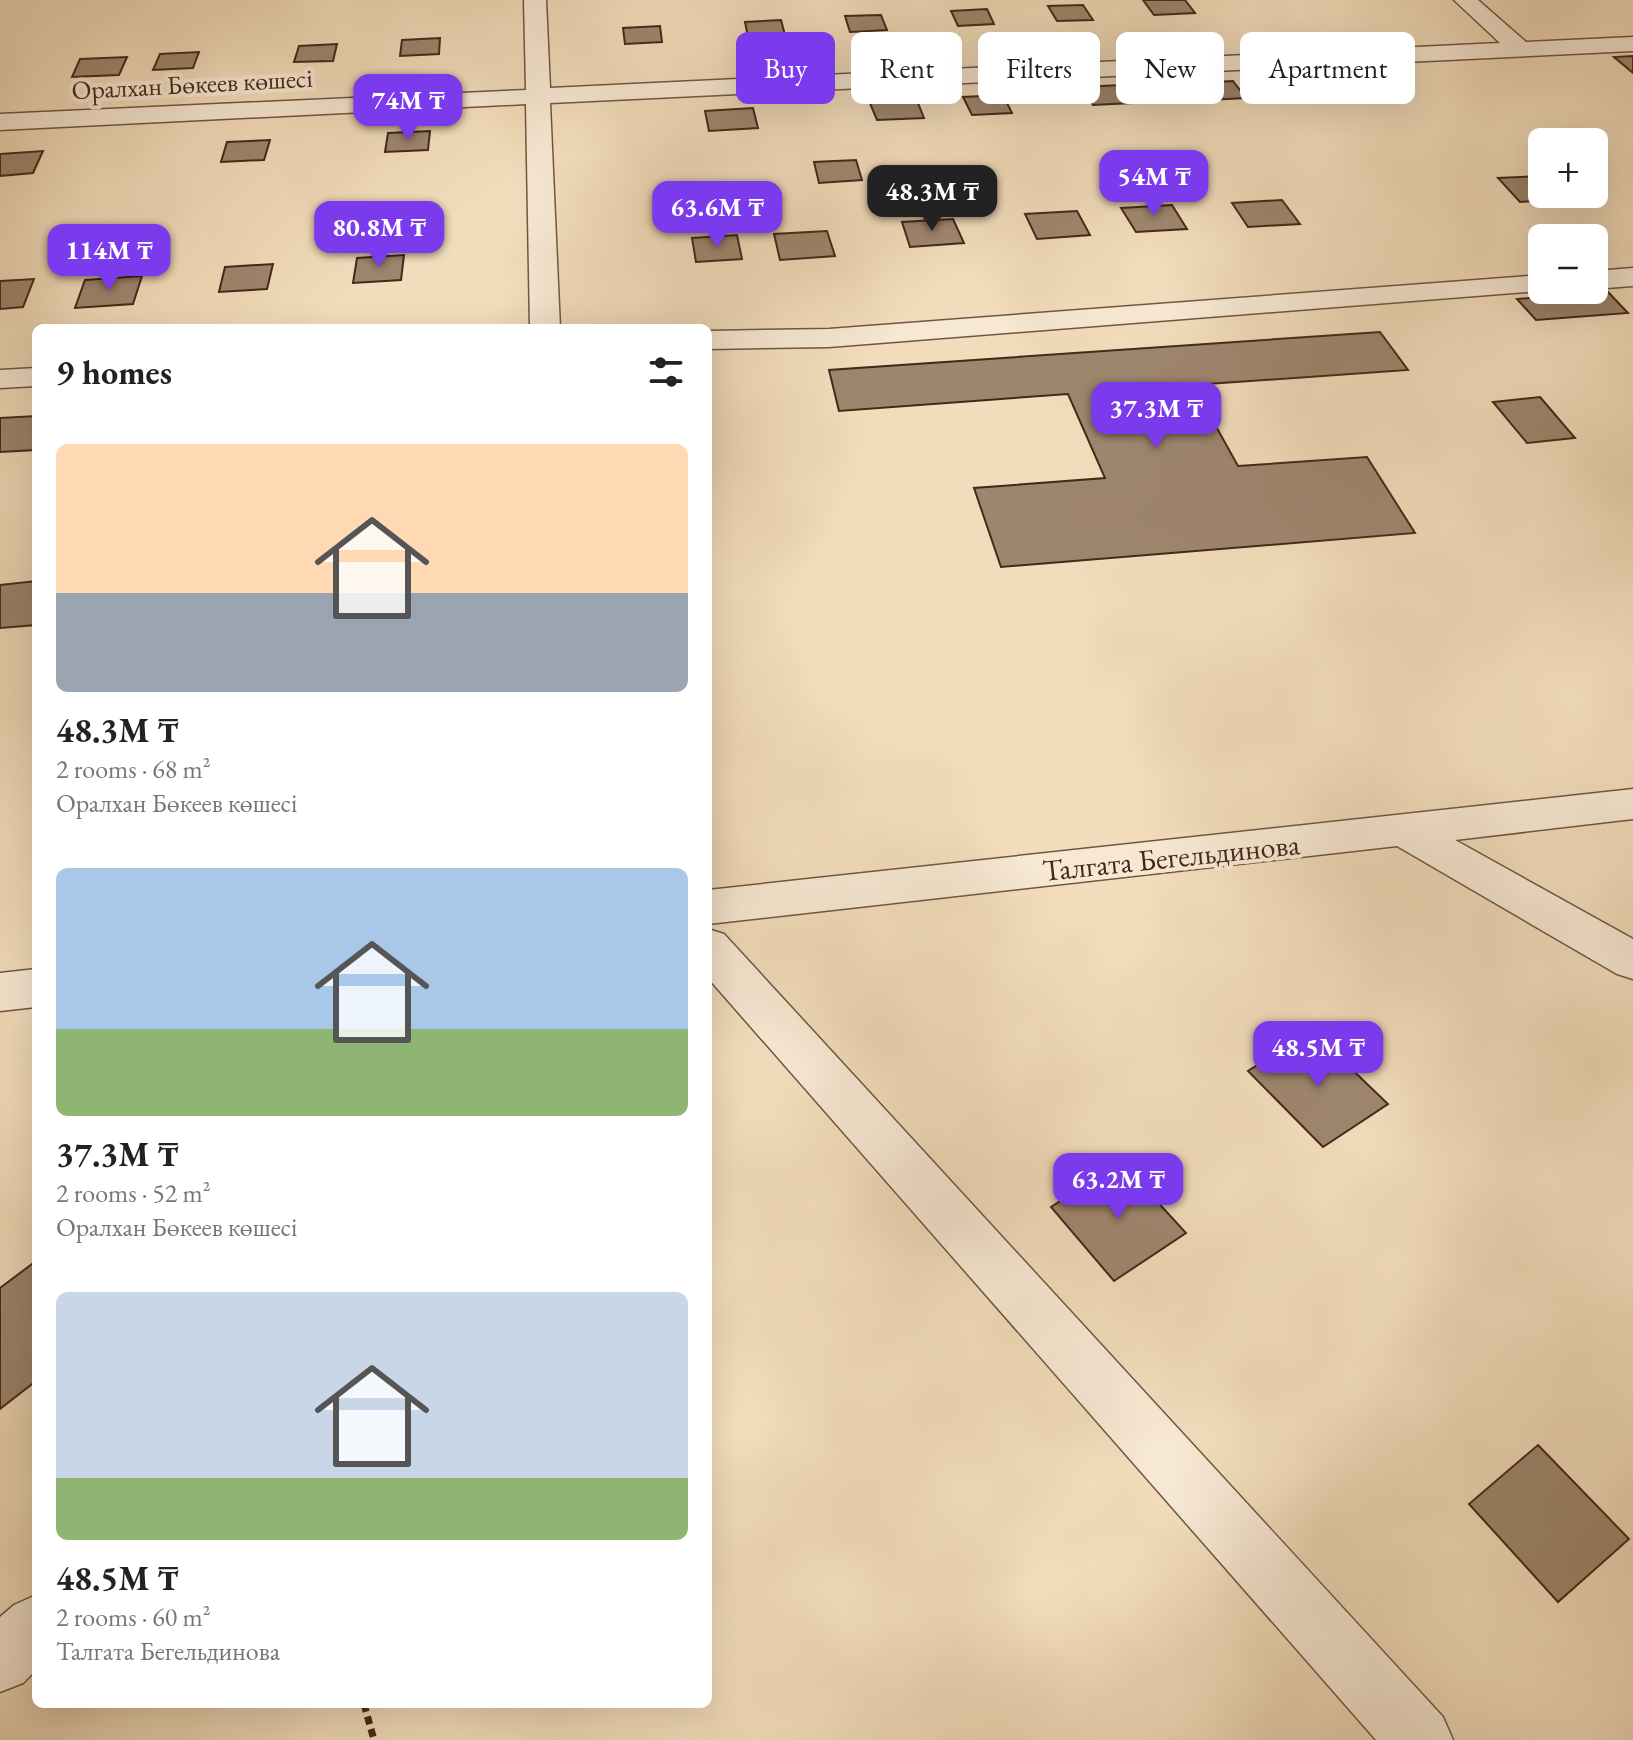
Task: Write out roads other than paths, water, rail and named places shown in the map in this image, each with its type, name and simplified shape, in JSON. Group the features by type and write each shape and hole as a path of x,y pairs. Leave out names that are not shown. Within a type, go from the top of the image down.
{"street":[{"path":"535,0 545,324"},
{"path":"1465,0 1521,50"},
{"name":"Оралхан Бөкеев көшесі","path":"0,122 1633,44"},
{"path":"1608,279 1633,277"},
{"path":"712,340 829,338 1528,285"},
{"path":"0,379 32,377"},
{"name":"Талгата Бегельдинова","path":"712,907 1633,804"},
{"path":"1405,831 1633,961"},
{"path":"712,951 1420,1740"},
{"path":"0,992 32,988"},
{"path":"0,1660 32,1631"}]}
